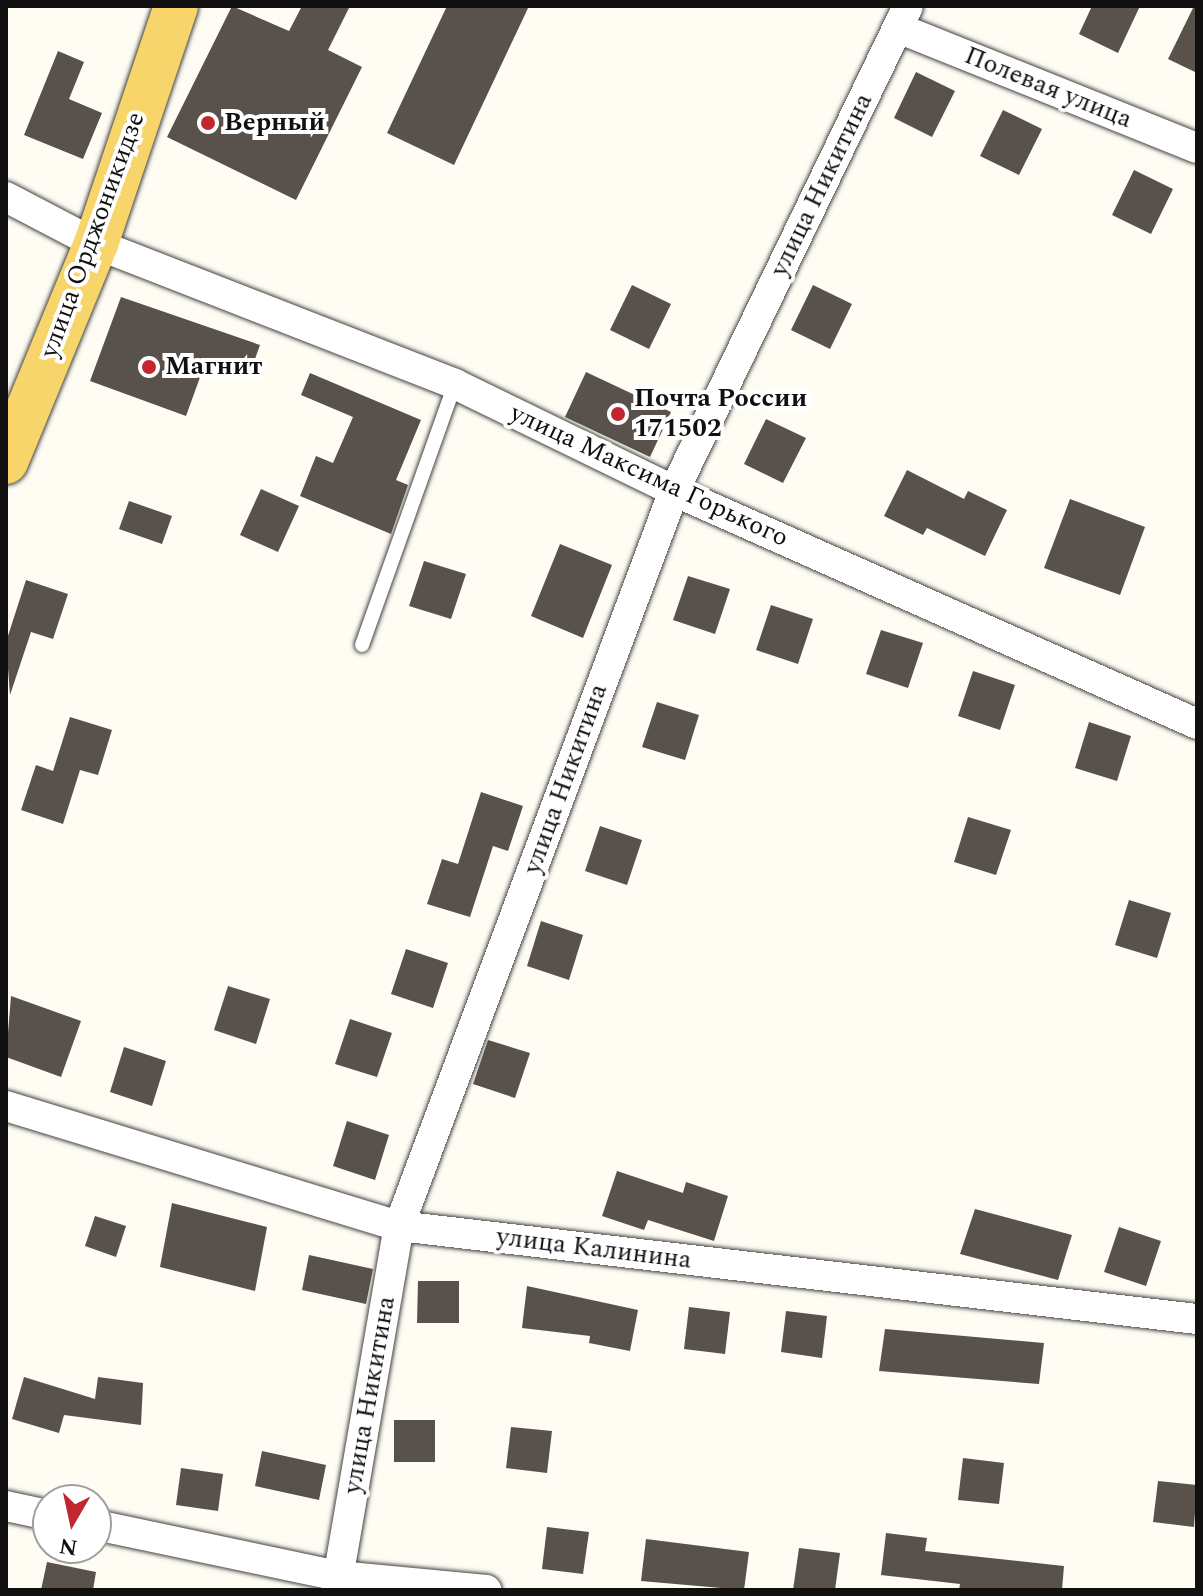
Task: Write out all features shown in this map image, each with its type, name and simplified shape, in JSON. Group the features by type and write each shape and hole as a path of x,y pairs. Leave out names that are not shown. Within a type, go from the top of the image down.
{"main road":[{"name":"улица Орджоникидзе","path":"6,462 96,244 176,6"}],"street":[{"name":"Полевая улица","path":"903,17 1197,148"},
{"name":"улица Никитина","path":"337,1583 399,1226 674,491 903,17"},
{"name":"улица Максима Горького","path":"6,197 96,244 455,384 674,491 1197,724"},
{"name":"улица Калинина","path":"6,1106 399,1226 1197,1319"},
{"path":"6,1506 32,1512"},
{"path":"112,1529 337,1583 486,1590"}],"lane":[{"path":"362,645 455,384"}],"building":[{"path":"232,6 289,31 302,6 350,6 328,50 362,67 296,200 167,137"},
{"path":"447,6 529,6 454,165 387,133"},
{"path":"1092,6 1140,6 1118,53 1079,34"},
{"path":"1194,6 1197,6 1197,73 1168,59"},
{"path":"58,51 84,62 69,99 102,113 83,159 24,135"},
{"path":"916,72 955,91 932,137 894,118"},
{"path":"1003,110 1042,129 1019,175 980,156"},
{"path":"1134,170 1173,189 1151,234 1112,215"},
{"path":"632,285 671,304 649,349 610,330"},
{"path":"813,285 852,304 830,349 791,330"},
{"name":"Магнит","path":"121,297 260,345 250,373 207,358 186,416 90,381"},
{"name":"Почта России 171502","path":"586,372 671,412 650,457 565,417"},
{"path":"310,373 421,420 396,480 408,485 391,534 300,496 316,456 333,463 353,417 301,395"},
{"path":"766,419 806,438 783,483 744,464"},
{"path":"907,470 964,499 968,491 1007,510 985,556 927,528 923,535 884,516"},
{"path":"261,489 299,506 278,552 240,535"},
{"path":"1070,499 1145,527 1120,595 1044,568"},
{"path":"129,501 172,516 162,544 119,529"},
{"path":"560,544 612,565 583,638 531,616"},
{"path":"424,561 466,574 451,619 409,606"},
{"path":"688,576 730,589 715,634 673,620"},
{"path":"26,580 68,594 53,639 31,632 10,695 6,642"},
{"path":"771,605 813,619 798,664 756,650"},
{"path":"881,630 923,643 908,688 866,674"},
{"path":"973,671 1015,685 1000,730 958,716"},
{"path":"657,702 699,715 685,760 642,747"},
{"path":"70,717 112,730 98,775 80,770 63,824 21,810 36,765 53,771"},
{"path":"1089,722 1131,736 1117,781 1075,768"},
{"path":"481,792 523,806 508,851 493,846 470,917 427,904 442,859 458,864"},
{"path":"968,817 1011,830 996,875 954,862"},
{"path":"600,826 642,840 627,885 585,871"},
{"path":"1129,900 1171,913 1157,958 1115,945"},
{"path":"541,921 583,935 569,980 527,966"},
{"path":"406,949 448,963 433,1008 391,994"},
{"path":"228,986 270,999 256,1044 214,1030"},
{"path":"11,996 81,1021 61,1077 6,1057"},
{"path":"350,1019 392,1033 377,1077 335,1064"},
{"path":"488,1040 530,1053 515,1098 473,1084"},
{"path":"124,1047 166,1061 152,1106 110,1092"},
{"path":"347,1121 389,1135 375,1180 333,1166"},
{"path":"617,1171 683,1193 686,1182 728,1196 714,1241 648,1220 644,1230 602,1216"},
{"path":"172,1203 267,1227 255,1291 160,1267"},
{"path":"975,1209 1072,1235 1058,1280 960,1254"},
{"path":"95,1216 126,1226 116,1257 85,1246"},
{"path":"1119,1227 1161,1241 1146,1286 1104,1272"},
{"path":"309,1255 373,1269 366,1304 302,1290"},
{"path":"418,1281 459,1281 459,1323 417,1323"},
{"path":"527,1286 638,1310 630,1351 589,1343 590,1336 522,1328"},
{"path":"689,1307 730,1312 725,1354 684,1349"},
{"path":"786,1311 827,1316 822,1358 781,1352"},
{"path":"885,1329 1044,1343 1039,1384 879,1371"},
{"path":"24,1377 95,1399 98,1377 143,1383 141,1425 64,1415 59,1433 12,1419"},
{"path":"394,1420 435,1420 435,1462 394,1462"},
{"path":"511,1427 552,1431 547,1473 506,1468"},
{"path":"262,1451 326,1465 319,1500 255,1486"},
{"path":"963,1458 1004,1463 999,1504 958,1500"},
{"path":"181,1468 223,1474 218,1511 176,1505"},
{"path":"1158,1481 1197,1485 1194,1527 1153,1522"},
{"path":"547,1527 589,1532 583,1574 542,1569"},
{"path":"886,1533 927,1538 925,1551 1064,1566 1062,1590 959,1590 960,1584 881,1575"},
{"path":"646,1539 749,1552 744,1590 641,1581"},
{"path":"799,1548 840,1553 835,1590 793,1590"},
{"path":"47,1564 96,1572 93,1590 41,1590"}],"place":[{"name":"Верный","path":"208,123"},
{"name":"Магнит","path":"149,367"},
{"name":"Почта России 171502","path":"618,414"}]}
